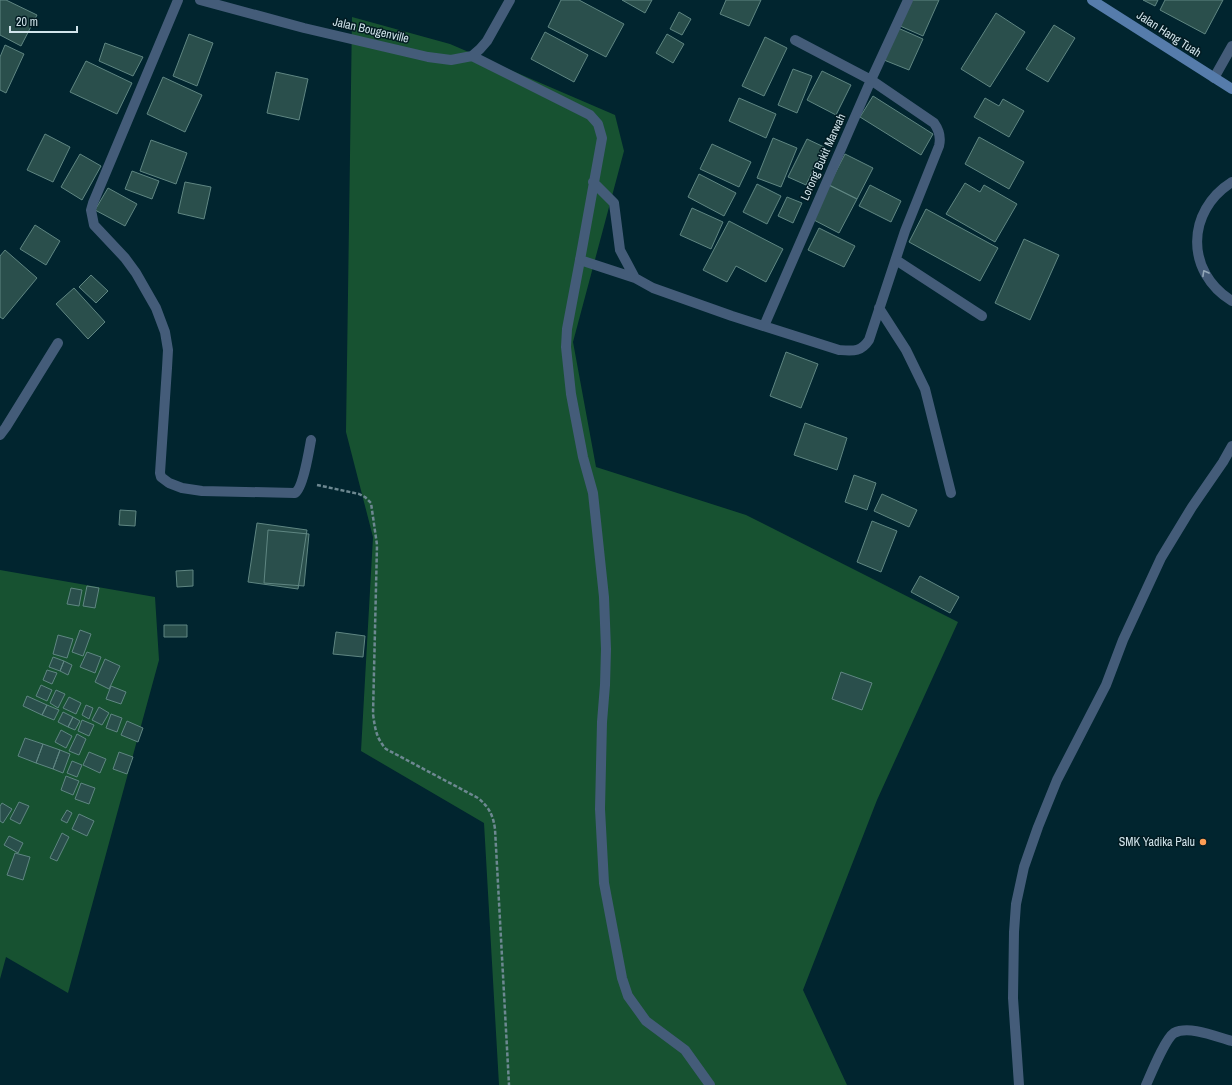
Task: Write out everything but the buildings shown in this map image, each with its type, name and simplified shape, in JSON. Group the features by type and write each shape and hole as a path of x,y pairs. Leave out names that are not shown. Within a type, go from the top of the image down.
{"street":[{"path":"178,0 91,210 94,225 126,258 136,274 156,308 165,332 168,350 168,368 160,473 161,477 175,486 202,491 295,493 301,483 311,440"},
{"name":"Jalan Bougenville","path":"200,0 218,2 304,28 428,57 451,60 472,56"},
{"path":"510,0 487,41 472,56 590,115 598,124 602,138 567,329 566,347 570,394 593,493 604,597 606,649 602,722 600,809 604,883 622,978 628,996 646,1021 684,1050 710,1085"},
{"name":"Lorong Bukit Marwah","path":"764,326 871,80 908,0"},
{"name":"Jalan Hang Tuah","path":"1092,0 1232,90"},
{"path":"580,260 635,278 653,288 732,316 839,350 858,350 862,348 869,340 905,231 940,146 940,136 934,123 871,80 795,40"},
{"path":"1214,78 1232,46"},
{"path":"594,182 614,203 620,250 635,278"},
{"path":"1232,182 1211,200 1203,212 1198,226 1197,242 1198,256 1203,271 1211,284 1232,301"},
{"path":"896,260 982,316"},
{"path":"879,308 906,350 925,390 951,493"},
{"path":"0,435 58,342"},
{"path":"1019,1085 1013,998 1014,939 1016,904 1024,867 1057,780 1106,685 1123,640 1161,558 1192,506 1223,462 1232,446"},
{"path":"1146,1085 1167,1041 1174,1033 1184,1030 1198,1031 1232,1041"}],"path":[{"path":"301,483 359,494 371,503 377,545 373,714 376,735 380,742 386,749 478,798 487,805 493,818 495,829 509,1085"}],"green space":[{"path":"352,17 450,44 615,115 624,151 573,342 596,467 746,515 958,622 877,800 803,990 847,1085 499,1085 484,823 361,751 373,537 346,432"},
{"path":"0,570 155,597 159,660 68,993 6,957 0,979"}],"place":[{"name":"SMK Yadika Palu","path":"1203,842"}]}
